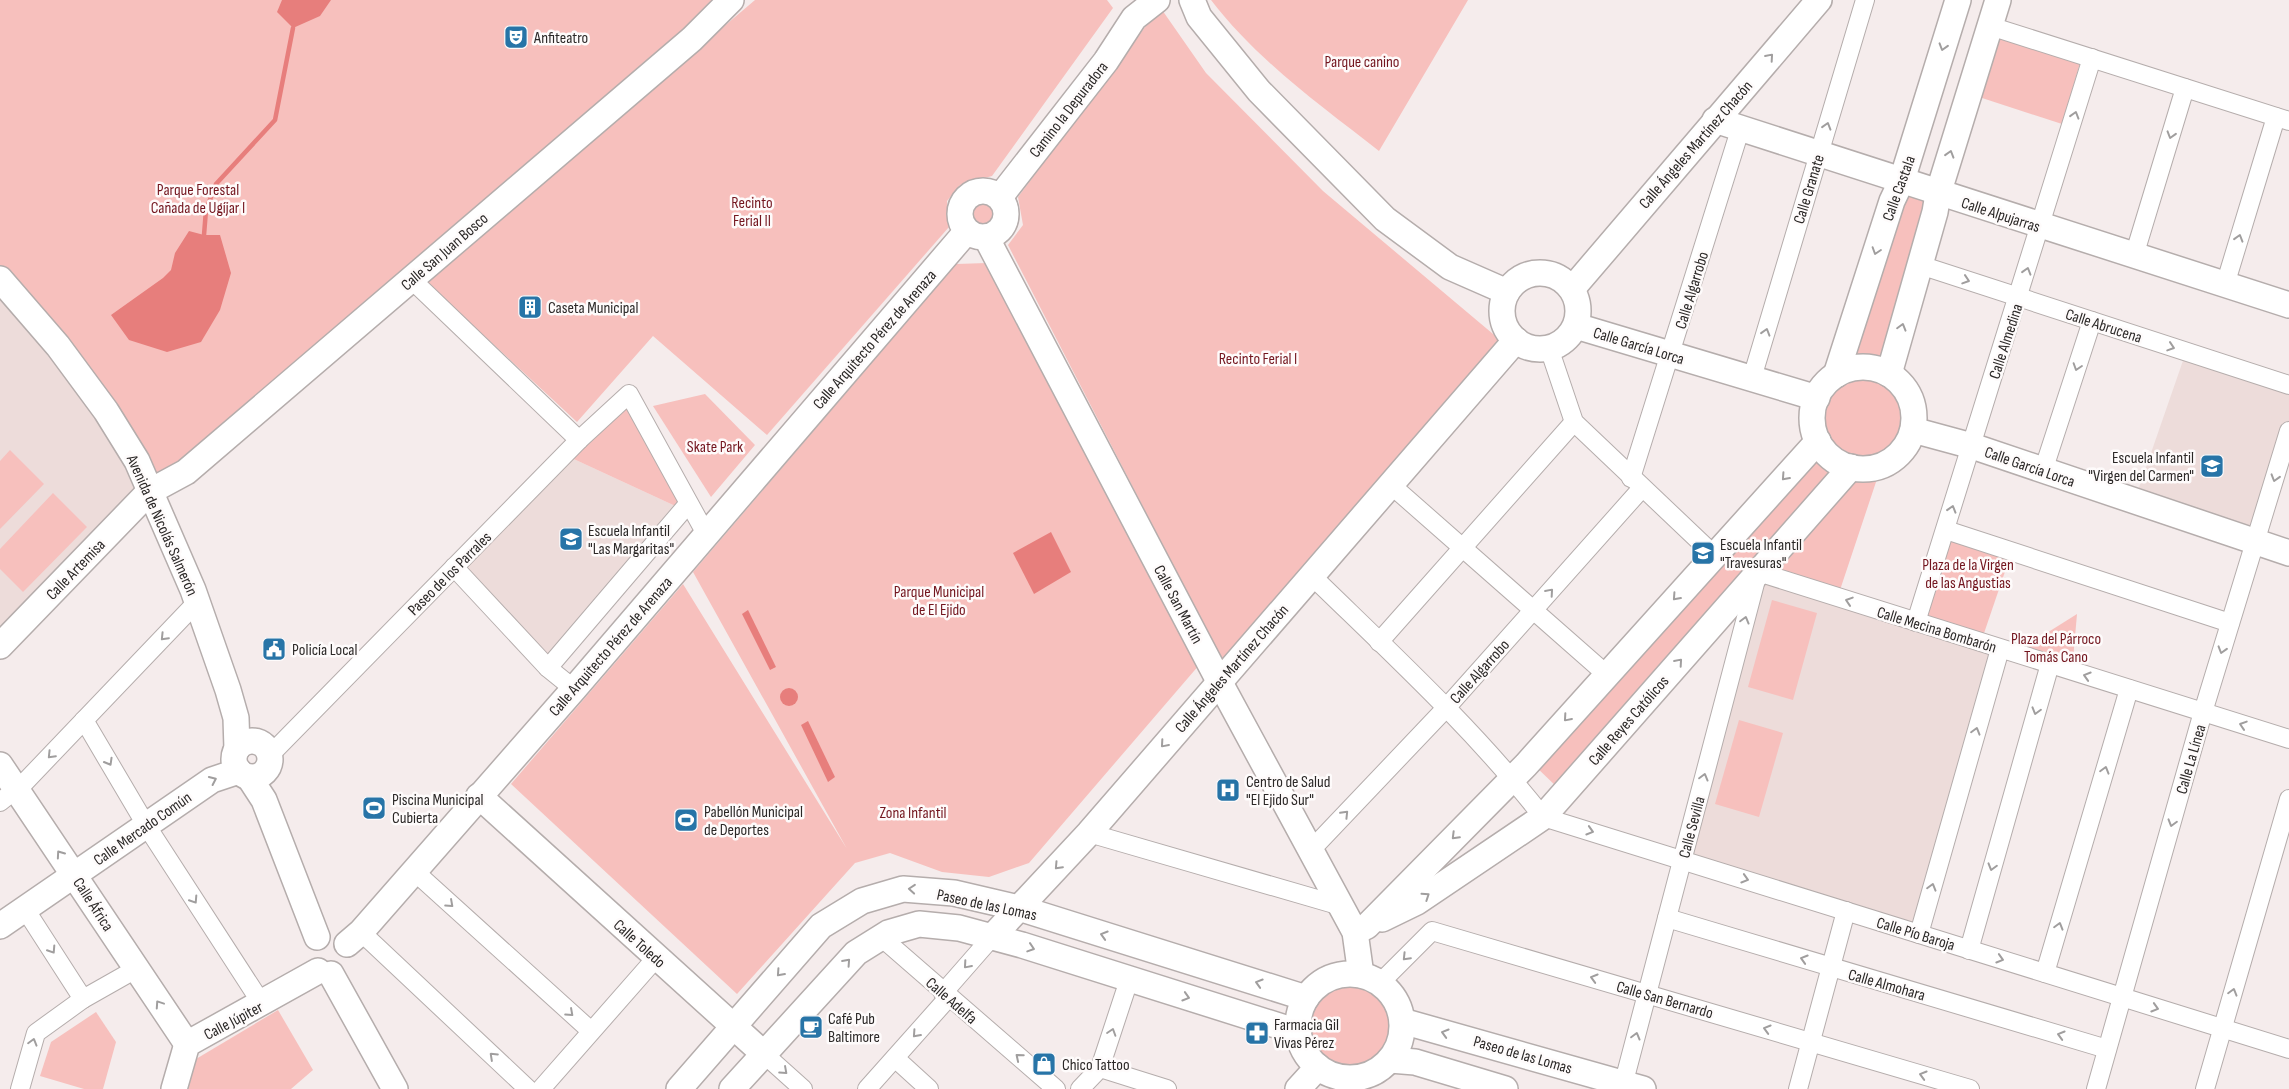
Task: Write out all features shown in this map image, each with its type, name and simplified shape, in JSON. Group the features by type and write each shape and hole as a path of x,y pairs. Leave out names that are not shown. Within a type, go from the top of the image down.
{"street":[{"name":"Calle San Juan Bosco","path":"149,492 186,472 692,39 731,0"},
{"name":"Camino la Depuradora","path":"1000,197 1106,62 1135,9 1158,0"},
{"path":"1170,0 1195,8 1259,91 1384,219 1450,267 1507,292"},
{"name":"Calle Ángeles Martínez Chacón","path":"1572,289 1819,0"},
{"name":"Calle Granate","path":"1752,378 1865,0"},
{"name":"Calle Castala","path":"1836,375 1892,201 1902,180 1958,0"},
{"path":"1889,374 1935,212 1938,194 1998,0"},
{"path":"1990,26 2283,119 2225,285"},
{"name":"Calle Almedina","path":"1916,622 2019,298 2092,58"},
{"path":"2134,256 2185,88"},
{"name":"Calle Alpujarras","path":"1715,120 1740,130 1902,180 1938,194 2289,305"},
{"name":"Calle Algarrobo","path":"1311,850 1446,708 1535,610 1636,483 1671,354 1740,130"},
{"path":"979,190 986,190 1000,197 1004,203 1006,218 1000,231 977,234 962,225 960,211 966,197 979,190"},
{"name":"Calle Arquitecto Pérez de Arenaza","path":"354,938 574,689 706,534 977,234"},
{"name":"Calle San Martín","path":"977,234 1341,906 1361,929 1370,979"},
{"name":"Calle Abrucena","path":"1920,265 2289,385"},
{"path":"1538,272 1551,274 1562,280 1572,289 1577,300 1579,313 1576,326 1569,336 1560,343 1549,348 1537,349 1526,346 1516,340 1507,330 1503,318 1503,305 1507,292 1520,279 1538,272"},
{"name":"Avenida de Nicolás Salmerón","path":"0,279 58,346 106,411 137,461 197,602 236,718 253,761 264,800 317,937"},
{"path":"411,279 579,440"},
{"path":"2043,471 2092,321"},
{"name":"Calle García Lorca","path":"1576,326 1817,398"},
{"name":"Calle Ángeles Martínez Chacón","path":"867,1089 895,1058 992,937 1089,833 1516,340"},
{"path":"1549,348 1574,422 1636,483 1714,555"},
{"path":"1862,367 1876,368 1889,374 1902,384 1910,398 1914,414 1913,430 1907,444 1890,461 1883,465 1867,468 1851,467 1838,462 1826,453 1818,441 1813,427 1813,412 1817,398 1825,385 1836,375 1849,369 1862,367"},
{"name":"Paseo de los Parrales","path":"253,761 454,567 579,440 629,394 688,504"},
{"path":"1379,642 1574,422"},
{"name":"Calle García Lorca","path":"1913,430 1972,446 2289,553"},
{"name":"Calle La Línea","path":"2096,1089 2203,712 2289,431"},
{"path":"1361,929 1513,778 1818,441"},
{"name":"Calle Reyes Católicos","path":"1361,929 1417,902 1543,817 1851,467"},
{"path":"1390,484 1464,547 1606,674"},
{"name":"Calle Artemisa","path":"0,646 149,492"},
{"path":"548,668 688,504 706,534"},
{"path":"1946,530 2230,623"},
{"path":"454,567 548,668 574,689"},
{"name":"Calle Mecina Bombarón","path":"1758,572 2289,739"},
{"name":"Calle Sevilla","path":"1630,1087 1647,994 1758,572"},
{"path":"1311,575 1446,708 1513,778 1543,817"},
{"path":"8,796 197,602"},
{"path":"1919,934 2000,649"},
{"path":"1969,950 2050,664"},
{"path":"2045,973 2129,689"},
{"path":"84,720 146,825 262,1004"},
{"name":"Calle Mercado Común","path":"0,926 212,780 253,761"},
{"name":"Calle África","path":"0,765 8,796 75,874 187,1044"},
{"name":"Calle Toledo","path":"479,796 803,1089"},
{"path":"2205,1089 2289,799"},
{"name":"Calle Pío Baroja","path":"1543,817 2289,1049"},
{"path":"1089,833 1341,906"},
{"path":"414,871 591,1032"},
{"name":"Paseo de las Lomas","path":"678,1089 822,926 862,901 903,889 954,894 1019,908 1306,998"},
{"name":"Calle Adelfa","path":"852,907 881,937 946,995 1056,1089"},
{"path":"25,910 83,999"},
{"path":"1798,1089 1846,911"},
{"name":"Calle Almohara","path":"1667,918 2107,1049"},
{"name":"Paseo de las Lomas","path":"732,1089 856,953 888,933 919,924 960,928 992,937 1298,1032"},
{"name":"Calle San Bernardo","path":"1370,979 1432,930 1970,1089"},
{"path":"395,1089 325,973 313,966 309,954 317,937 330,933 354,938 528,1089"},
{"path":"325,973 343,968 347,963 349,950 354,938"},
{"path":"541,1089 656,958"},
{"path":"20,1089 36,1033 83,999 136,969"},
{"name":"Calle Júpiter","path":"174,1089 187,1044 325,973"},
{"path":"1345,974 1370,979 1394,997 1402,1021 1402,1035 1397,1048 1390,1060 1378,1070 1363,1076 1347,1078 1332,1075 1318,1067 1308,1057 1301,1045 1298,1020 1306,998 1316,986 1329,978 1345,974"},
{"path":"1080,1089 1100,1068 1129,980"},
{"name":"Paseo de las Lomas","path":"1402,1021 1630,1087"},
{"path":"895,1058 929,1089"},
{"path":"1390,1060 1415,1062 1476,1085 1506,1089"},
{"path":"1298,1089 1318,1067"},
{"path":"1100,1068 1167,1089"}],"shaded area":[{"path":"282,0 331,0 320,16 293,28 277,12"},
{"path":"189,231 204,235 220,235 231,273 220,310 201,342 167,352 129,340 111,315 163,278 171,270 175,253"},
{"path":"0,279 149,492 0,646"},
{"name":"Escuela Infantil \"Virgen del Carmen\"","path":"2186,352 2289,385 2289,431 2255,543 2134,502"},
{"name":"Escuela Infantil \"Las Margaritas\"","path":"565,455 684,510 548,668 454,567"},
{"path":"1051,532 1071,572 1034,594 1013,553"},
{"path":"1758,572 2000,649 1919,934 1682,860"},
{"path":"748,610 776,667 770,670 742,614"},
{"path":"789,688 795,691 798,697 795,703 789,706 783,703 780,697 783,691"},
{"path":"808,721 835,777 828,782 801,725"}],"green space":[{"name":"Parque Forestal Cañada de Ugíjar I","path":"0,0 731,0 149,492 0,279"},
{"name":"Recinto Ferial II","path":"755,0 1107,0 1113,8 992,176 960,185 947,201 949,227 767,435 653,336 577,422 425,281"},
{"name":"Parque canino","path":"1211,0 1468,0 1379,151 1290,81 1248,42"},
{"name":"Recinto Ferial I","path":"1160,7 1206,73 1323,191 1499,339 1222,660 1008,245 1023,225 1018,197"},
{"path":"1995,36 2080,63 2062,124 1979,97"},
{"path":"1903,189 1930,197 1885,364 1847,359"},
{"path":"979,190 988,191 995,195 1004,206 1004,221 994,235 962,225 960,219 960,208 965,199"},
{"name":"Parque Municipal de El Ejido","path":"987,263 1200,664 1029,863 989,877 942,872 890,853 855,863 737,994 511,784 683,584 847,849 693,572 956,264"},
{"path":"1863,376 1879,379 1893,388 1902,402 1905,418 1902,434 1893,448 1879,457 1863,460 1847,457 1833,448 1824,434 1821,418 1824,402 1833,388 1847,379"},
{"path":"629,394 684,510 565,455"},
{"name":"Skate Park","path":"705,394 755,445 711,497 653,406"},
{"path":"10,450 44,484 0,529 0,461"},
{"path":"1816,454 1837,472 1559,789 1534,765"},
{"path":"1855,475 1878,476 1840,590 1772,568"},
{"path":"53,493 87,527 23,592 0,569 0,549"},
{"name":"Plaza de la Virgen de las Angustias","path":"1946,530 2012,551 1981,642 1916,622"},
{"path":"1772,600 1817,613 1793,700 1748,687"},
{"name":"Plaza del Párroco Tomás Cano","path":"2077,614 2072,671 2015,653"},
{"path":"1739,720 1783,733 1759,817 1715,804"},
{"path":"1350,980 1367,983 1382,993 1392,1008 1395,1025 1392,1042 1382,1057 1367,1067 1350,1070 1333,1067 1318,1057 1308,1042 1305,1025 1308,1008 1318,993 1333,983"},
{"path":"278,1010 313,1070 291,1089 188,1089 196,1059"},
{"path":"96,1012 116,1042 103,1089 84,1089 40,1076 51,1042"}],"waterway":[{"path":"204,235 206,210 216,184 275,120 293,28"}],"place":[{"name":"Anfiteatro","path":"516,37"},
{"name":"Caseta Municipal","path":"530,307"},
{"name":"Escuela Infantil \"Virgen del Carmen\"","path":"2212,466"},
{"name":"Escuela Infantil \"Las Margaritas\"","path":"571,539"},
{"name":"Escuela Infantil \"Travesuras\"","path":"1703,553"},
{"name":"Policía Local","path":"274,649"},
{"name":"Centro de Salud \"El Ejido Sur\"","path":"1228,790"},
{"name":"Piscina Municipal Cubierta","path":"374,808"},
{"name":"Pabellón Municipal de Deportes","path":"686,820"},
{"name":"Café Pub Baltimore","path":"811,1027"},
{"name":"Farmacia Gil Vivas Pérez","path":"1257,1033"},
{"name":"Chico Tattoo","path":"1044,1064"}],"park label":[{"name":"Zona Infantil","path":"913,812"}]}
